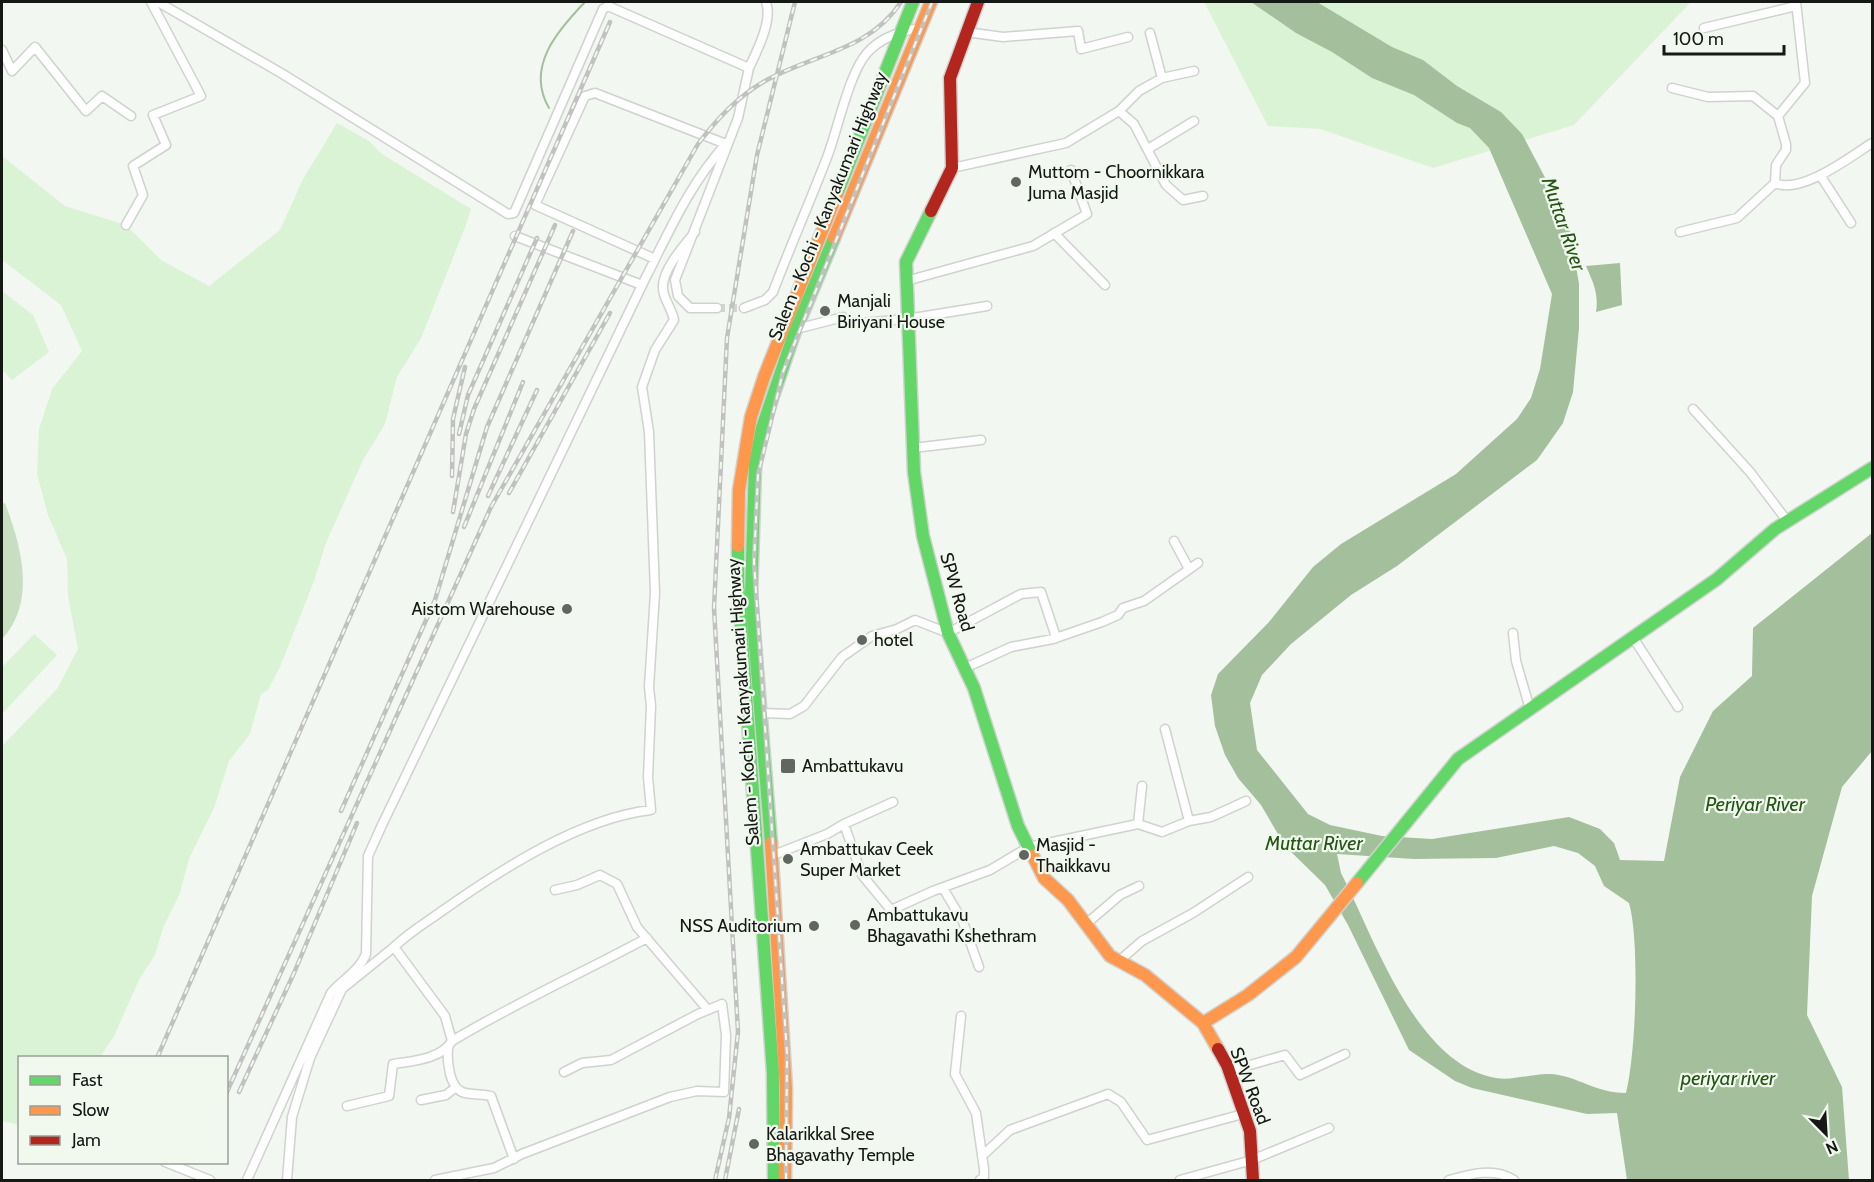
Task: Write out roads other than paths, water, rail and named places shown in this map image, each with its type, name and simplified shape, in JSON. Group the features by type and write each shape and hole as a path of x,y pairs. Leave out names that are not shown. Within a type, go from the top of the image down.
{"main road":[{"name":"Salem - Kochi - Kanyakumari Highway","path":"774,1180 773,1073 758,830 738,582 738,518 742,454 764,377 913,2"},
{"name":"Salem - Kochi - Kanyakumari Highway","path":"785,1180 786,1089 751,596 755,464 762,428 796,329 931,2"},
{"name":"SPW Road","path":"978,2 950,78 952,168 906,262 913,448 923,536 948,633 974,688 1018,826 1044,878 1068,900 1110,956 1145,975 1203,1023 1229,1071 1250,1131 1252,1180"},
{"path":"1203,1023 1248,995 1296,957 1458,759 1634,639 1717,579 1775,529 1872,468"}],"street":[{"path":"126,225 143,195 133,166 166,145 153,115 201,96 151,2"},
{"path":"158,2 281,74 508,214 514,213 603,9 608,6 749,68"},
{"path":"717,308 690,308 678,296 675,280 738,118 749,68 760,44 767,2"},
{"path":"1704,28 1796,4 1805,82 1778,116"},
{"path":"744,308 765,300 772,292 826,159 858,67 870,50 900,31 920,28"},
{"path":"966,32 1003,37 1078,30 1081,49 1128,37"},
{"path":"1150,33 1162,78"},
{"path":"2,50 12,71 35,47 86,111 102,96 131,116"},
{"path":"952,168 1066,143 1119,111 1139,92 1162,78 1194,70"},
{"path":"1672,88 1708,97 1752,96 1778,116 1786,150 1776,165 1775,183 1737,218 1680,232"},
{"path":"655,259 536,205 585,96 595,93 726,144"},
{"path":"1119,111 1134,124 1171,191 1183,200 1203,196"},
{"path":"1148,149 1194,121"},
{"path":"1775,183 1782,186 1797,185 1820,175 1872,143"},
{"path":"247,1180 331,993 345,977 362,964 366,954 368,856 655,259 708,164 726,144"},
{"path":"906,281 1032,246 1087,214 1071,170"},
{"path":"1820,175 1851,223"},
{"path":"287,1180 292,1118 315,1048 342,989 414,928 439,914 475,887 564,835 618,817 651,810 648,777 651,706 649,687 654,593 649,432 642,401 642,387 655,350 674,320 663,289 667,274 678,251 695,232"},
{"path":"1054,233 1105,285"},
{"path":"515,236 642,285"},
{"path":"796,329 843,317 850,324 907,319 987,306"},
{"path":"1693,409 1750,472 1788,522"},
{"path":"913,448 981,440"},
{"path":"1174,541 1189,569"},
{"path":"965,668 1011,647 1056,637 1118,615 1123,608 1144,601 1198,564"},
{"path":"760,713 790,714 804,706 842,657 872,636 897,629 915,620 948,633 1021,594 1041,592 1056,637"},
{"path":"1513,633 1516,661 1530,709"},
{"path":"1634,639 1678,707"},
{"path":"1165,729 1189,821"},
{"path":"1138,824 1142,786"},
{"path":"844,824 862,875 891,910 990,870 1029,847 1138,824 1162,832 1189,821 1210,817 1246,801"},
{"path":"771,856 827,834 893,802"},
{"path":"555,890 577,885 600,875 617,884 638,927 708,1010"},
{"path":"1119,961 1142,941 1193,913 1248,877"},
{"path":"1086,924 1120,895 1139,886"},
{"path":"943,888 963,922 980,967"},
{"path":"346,1106 389,1096 393,1064 441,1053 450,1045 536,993 588,970 647,938"},
{"path":"394,947 445,1016 450,1045 447,1056 456,1087 464,1093 491,1096 514,1159"},
{"path":"435,1180 494,1168 670,1097 697,1091 724,1092 726,1035 722,1004 611,1060 582,1063 564,1071"},
{"path":"960,1017 955,1074 976,1113 984,1169 984,1177 980,1180"},
{"path":"1229,1071 1285,1055 1300,1075 1345,1054"},
{"path":"422,1100 446,1095 456,1087"},
{"path":"982,1156 1010,1130 1108,1094 1121,1102 1147,1140 1243,1114"},
{"path":"1180,1180 1252,1160 1329,1128"},
{"path":"170,1164 210,1180"},
{"path":"1449,1180 1462,1176 1499,1172 1514,1180"}],"water":[{"path":"1251,2 1317,2 1392,47 1423,60 1457,86 1501,112 1522,134 1570,231 1579,284 1579,328 1573,392 1563,423 1537,460 1397,566 1351,595 1291,644 1262,675 1250,703 1257,750 1308,814 1330,825 1382,836 1432,839 1569,817 1600,829 1614,843 1620,860 1664,861 1680,777 1713,711 1752,676 1753,628 1872,533 1872,751 1842,787 1812,896 1807,1015 1842,1087 1849,1180 1627,1180 1617,1113 1587,1114 1472,1088 1455,1081 1409,1050 1348,925 1325,885 1285,846 1261,805 1238,778 1225,755 1215,726 1211,695 1218,674 1269,622 1313,567 1341,544 1456,474 1517,419 1531,398 1540,369 1552,294 1489,148 1470,128 1457,123 1414,95 1372,78 1332,52 1296,33","holes":["1554,846 1578,853 1595,866 1604,886 1629,903 1635,943 1636,970 1632,1052 1626,1093 1596,1088 1561,1075 1496,1078 1468,1068 1443,1049 1421,1024 1383,963 1341,873 1337,854 1414,859 1496,858"]},
{"path":"1620,263 1622,305 1596,312 1596,294 1586,266"}],"waterway":[{"path":"549,108 543,93 541,78 543,64 555,37 585,2"}],"tunnel":[{"path":"717,308 744,308"}],"railway":[{"path":"715,1180 729,1118 738,1032 714,608 727,338 757,155 795,2"},
{"path":"228,1090 491,507 698,144 728,109 755,87 783,72 857,41 888,18 901,2"},
{"path":"786,1180 787,1054 754,562 758,475 783,372 932,2"},
{"path":"158,1056 610,22"},
{"path":"453,512 466,434 474,409 555,225"},
{"path":"341,811 435,600 487,427 573,231"},
{"path":"459,434 468,395 537,238"},
{"path":"509,493 610,313"},
{"path":"452,476 453,419 465,367"},
{"path":"464,527 523,382"},
{"path":"488,496 537,390"},
{"path":"239,1092 294,973 357,823"},
{"path":"725,1180 739,1109"}],"place":[{"name":"Muttom - Choornikkara Juma Masjid","path":"1016,182"},
{"name":"Manjali Biriyani House","path":"825,311"},
{"name":"Aistom Warehouse","path":"567,609"},
{"name":"hotel","path":"862,640"},
{"name":"Ambattukavu","path":"788,766"},
{"name":"Masjid - Thaikkavu","path":"1024,855"},
{"name":"Ambattukav Ceek Super Market","path":"788,859"},
{"name":"Ambattukavu Bhagavathi Kshethram","path":"855,925"},
{"name":"NSS Auditorium","path":"814,926"},
{"name":"Kalarikkal Sree Bhagavathy Temple","path":"754,1144"}],"water label":[{"name":"Muttar River","path":"1564,224"},
{"name":"Periyar River","path":"1755,804"},
{"name":"Muttar River","path":"1314,843"},
{"name":"periyar river","path":"1728,1078"}]}
